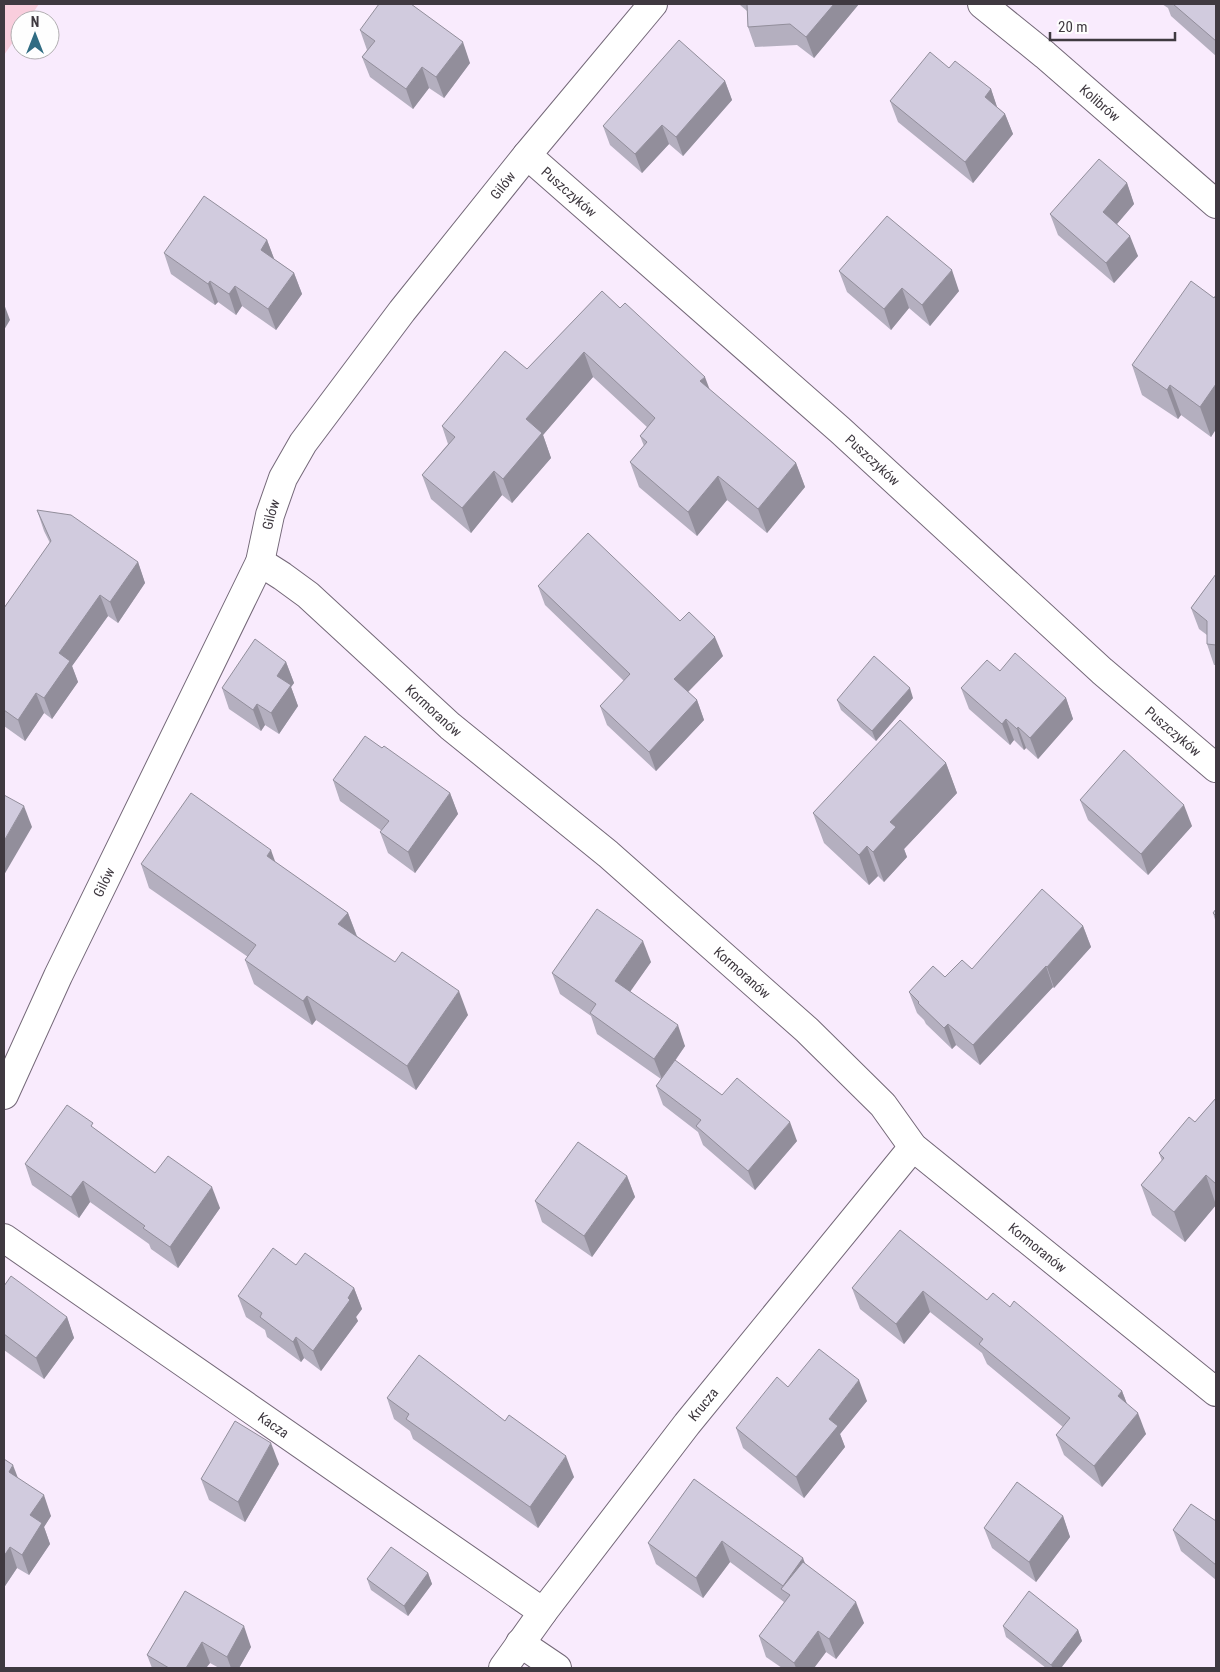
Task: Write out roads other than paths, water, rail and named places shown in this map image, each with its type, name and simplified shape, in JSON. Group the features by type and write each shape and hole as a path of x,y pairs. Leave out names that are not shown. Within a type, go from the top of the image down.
{"street":[{"name":"Gilów","path":"4,1095 58,976 260,562 270,514 283,478 303,443 402,310 527,155 653,4"},
{"name":"Kolibrów","path":"982,4 1044,54 1216,204"},
{"name":"Puszczyków","path":"527,155 840,430 1102,671 1216,768"},
{"name":"Kormoranów","path":"260,562 308,595 450,726 608,854 807,1030 883,1105 913,1147 1216,1392"},
{"name":"Krucza","path":"502,1668 687,1424 913,1147"},
{"name":"Kacza","path":"4,1238 543,1612"},
{"path":"520,1643 557,1668"}]}
